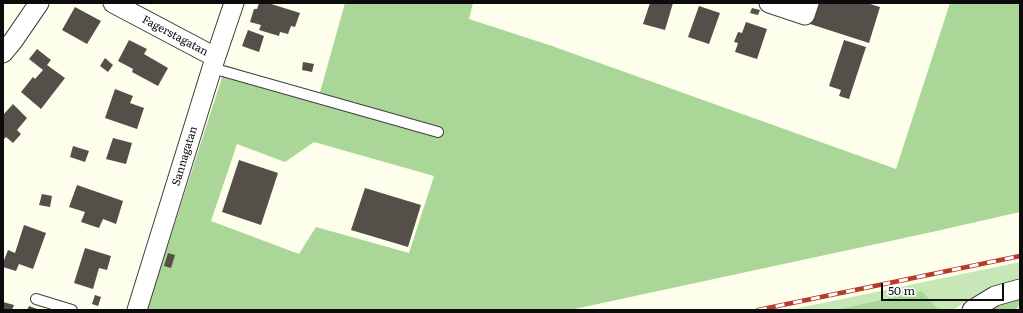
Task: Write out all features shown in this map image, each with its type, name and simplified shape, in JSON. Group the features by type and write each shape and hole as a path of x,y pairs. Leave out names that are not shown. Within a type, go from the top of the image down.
{"street":[{"path":"3,53 39,3"},
{"name":"Fagerstagatan","path":"113,3 214,63"},
{"name":"Sannagatan","path":"137,310 234,3"},
{"path":"769,3 805,15 809,3"},
{"path":"972,310 995,296 1020,289"}],"lane":[{"path":"214,63 438,132"},
{"path":"36,299 72,310"}],"green space":[{"path":"345,3 473,3 469,19 552,46 896,169 950,3 1020,3 1020,212 570,310 147,310 226,65 319,96","holes":["314,142 434,176 409,253 316,227 299,254 211,221 237,144 285,162"]},
{"path":"1020,262 1020,282 973,297 953,310 939,310 922,291 834,310 789,310"},
{"path":"922,291 939,310 834,310"},
{"path":"1020,295 1020,303 1016,310 991,310"}],"building":[{"path":"259,3 268,3 300,13 295,27 291,26 288,34 280,32 279,36 259,30 261,25 250,22 254,9 257,9"},
{"path":"650,3 673,3 665,30 643,24"},
{"path":"814,3 867,3 880,7 869,43 807,23"},
{"path":"699,6 720,13 709,44 688,37"},
{"path":"75,7 101,21 87,44 62,30"},
{"path":"752,8 760,10 758,15 750,13"},
{"path":"746,22 767,29 757,59 735,52 738,43 734,42 738,32 742,33"},
{"path":"248,30 264,36 259,52 242,46"},
{"path":"129,40 147,49 144,54 168,68 158,86 132,72 133,69 118,61"},
{"path":"844,40 866,47 849,99 839,96 841,90 829,86"},
{"path":"37,49 51,60 47,65 65,78 41,109 21,92 33,77 35,79 43,70 29,59"},
{"path":"105,58 113,65 108,72 100,66"},
{"path":"303,62 314,64 312,72 302,70"},
{"path":"115,89 133,96 130,103 144,108 137,129 105,118"},
{"path":"13,104 27,118 17,130 21,134 13,143 6,137 3,140 3,115"},
{"path":"113,138 132,143 126,164 106,159"},
{"path":"73,146 89,151 85,162 70,157"},
{"path":"239,160 278,173 261,225 222,212"},
{"path":"77,185 123,201 116,224 103,219 99,228 81,222 85,212 69,207"},
{"path":"365,188 421,205 408,247 351,230"},
{"path":"42,194 52,196 50,207 39,205"},
{"path":"24,225 46,233 33,269 19,264 16,271 3,267 8,250 15,253"},
{"path":"85,248 111,256 107,270 99,268 93,289 74,283"},
{"path":"168,253 175,255 171,268 164,266"},
{"path":"95,295 101,297 98,306 92,304"},
{"path":"3,302 14,305 12,310 3,310"},
{"path":"29,306 40,310 27,310"}],"railway":[{"path":"758,310 1020,256"}]}
